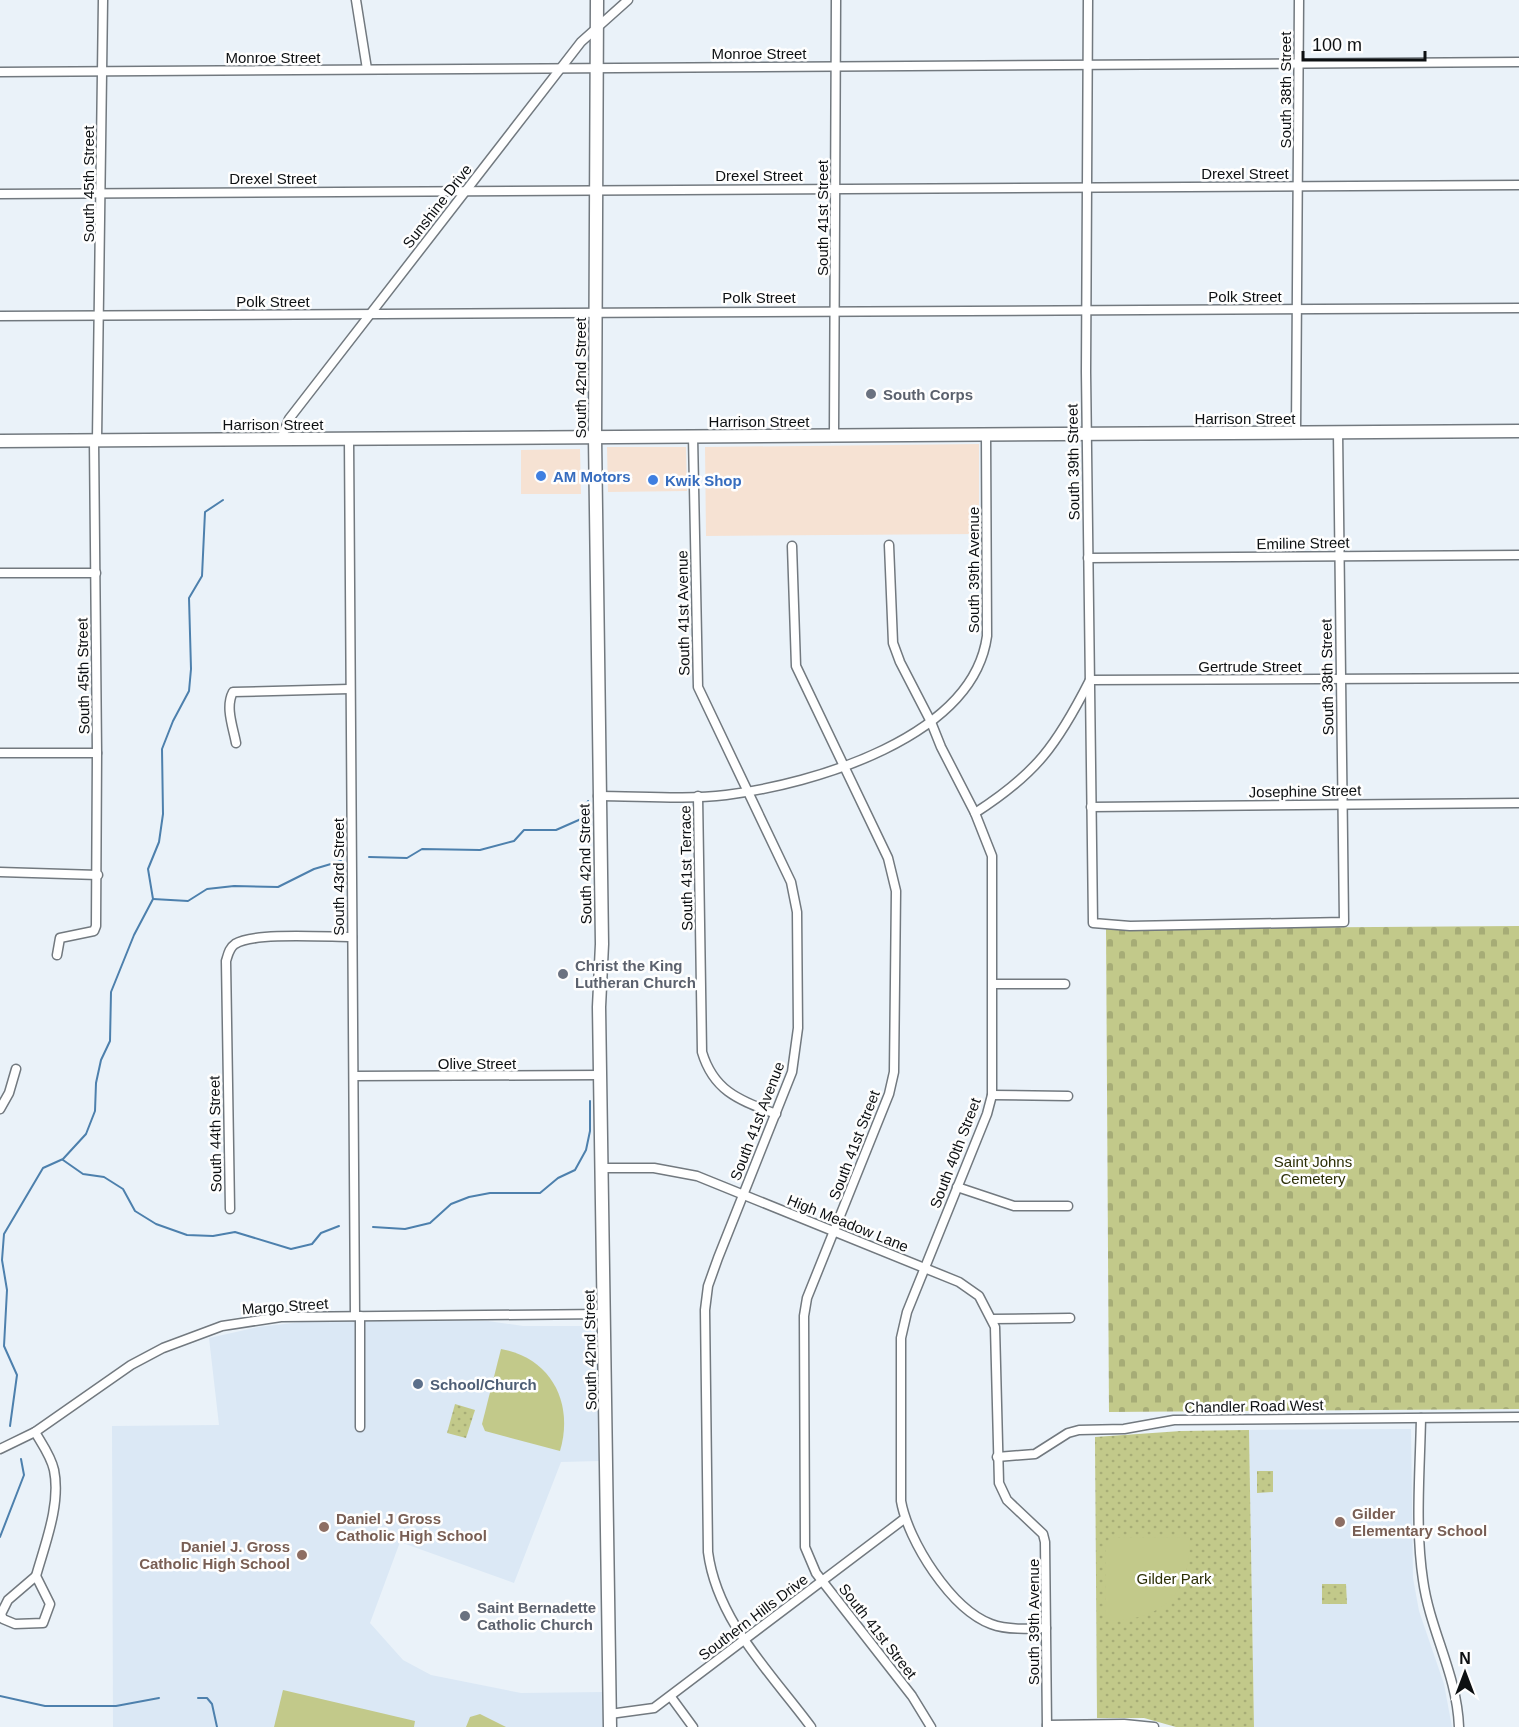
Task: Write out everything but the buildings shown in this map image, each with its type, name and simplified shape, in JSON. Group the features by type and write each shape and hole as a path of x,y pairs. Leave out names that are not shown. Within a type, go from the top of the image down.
{"street":[{"name":"South 45th Street","path":"57,955 60,938 94,931 98,874 95,440 100,315 103,0"},
{"path":"356,0 367,69"},
{"name":"South 42nd Street","path":"597,0 595,437 598,796 602,944 599,1007 610,1727"},
{"name":"Sunshine Drive","path":"281,439 289,419 560,68 597,25 628,0"},
{"name":"South 41st Street","path":"834,435 836,0"},
{"name":"South 39th Street","path":"1088,0 1086,310 1093,923"},
{"name":"South 38th Street","path":"1296,432 1299,0"},
{"name":"Monroe Street","path":"0,72 1519,62"},
{"name":"Drexel Street","path":"0,194 1519,185"},
{"name":"Polk Street","path":"0,316 1519,308"},
{"name":"Harrison Street","path":"0,441 1519,431"},
{"name":"South 38th Street","path":"1093,923 1130,926 1344,922 1338,432"},
{"name":"South 39th Avenue","path":"598,796 698,796 747,792 843,768 884,751 931,722 964,692 977,670 985,649 988,623 986,434"},
{"name":"South 41st Avenue","path":"693,436 698,687 791,882 797,912 796,1050 792,1072 708,1286 705,1310 708,1552 718,1598 733,1625 811,1727"},
{"name":"South 43rd Street","path":"349,439 352,937 360,1427"},
{"name":"South 40th Street","path":"889,545 893,643 900,662 931,722 940,747 975,813 992,856 992,1095 987,1114 923,1269 901,1338 901,1501 904,1519 917,1545 948,1589 976,1617 993,1625 1046,1628"},
{"name":"South 41st Street","path":"792,546 796,666 892,870 896,891 894,1072 889,1094 807,1298 804,1316 804,1537 809,1561 822,1581 912,1696 931,1727"},
{"name":"Emiline Street","path":"1088,558 1519,555"},
{"path":"0,573 96,573"},
{"name":"Gertrude Street","path":"1090,680 1519,678"},
{"path":"975,813 1022,780 1051,748 1069,721 1090,680"},
{"path":"236,743 229,699 233,692 350,689"},
{"path":"0,753 97,753"},
{"name":"South 41st Terrace","path":"698,796 702,1052 714,1079 726,1092 776,1114"},
{"name":"Josephine Street","path":"1091,807 1519,802"},
{"path":"0,872 98,874"},
{"name":"South 44th Street","path":"230,1209 226,961 229,950 235,945 263,938 352,937"},
{"path":"993,984 1065,984"},
{"path":"0,1109 9,1094 16,1069"},
{"name":"Olive Street","path":"354,1076 601,1075"},
{"path":"992,1095 1068,1096"},
{"name":"High Meadow Lane","path":"602,1168 673,1170 697,1176 972,1290 992,1319"},
{"path":"957,1187 1014,1206 1068,1206"},
{"name":"Margo Street","path":"0,1449 35,1432 131,1365 201,1332 256,1320 357,1316 604,1314"},
{"path":"992,1319 1070,1318"},
{"name":"South 39th Avenue","path":"992,1319 997,1340 999,1483 1007,1500 1043,1534 1045,1542 1047,1726"},
{"name":"Chandler Road West","path":"998,1457 1035,1454 1068,1433 1079,1430 1124,1429 1174,1420 1519,1417"},
{"path":"1420,1418 1420,1539 1423,1579 1430,1614 1453,1676 1459,1727"},
{"path":"35,1432 50,1458 55,1481 52,1509 36,1576 8,1600 2,1614 3,1619 15,1624 43,1623 50,1604 36,1576"},
{"name":"Southern Hills Drive","path":"610,1713 648,1710 670,1697 904,1519"},
{"path":"670,1697 693,1727"},
{"path":"1047,1726 1124,1724 1154,1727"}],"shaded area":[{"path":"979,444 979,534 706,536 705,447"},
{"name":"Kwik Shop","path":"607,447 686,447 687,491 608,492"},
{"path":"580,449 581,494 521,494 521,450"},
{"name":"Daniel J Gross Catholic High School","path":"311,1321 488,1321 523,1326 588,1326 598,1335 600,1461 561,1462 514,1583 400,1542 370,1623 403,1660 431,1675 521,1693 603,1692 603,1727 113,1727 112,1426 219,1425 209,1338 258,1327"},
{"path":"1411,1429 1413,1578 1419,1611 1444,1684 1452,1727 1254,1727 1249,1430"}],"green space":[{"name":"Saint Johns Cemetery","path":"1519,926 1519,1409 1109,1412 1106,929"},
{"path":"501,1349 519,1354 534,1362 555,1386 564,1416 564,1433 560,1451 485,1431 482,1424"},
{"path":"455,1404 475,1410 466,1438 447,1433"},
{"name":"Gilder Park","path":"1249,1430 1254,1727 1176,1727 1144,1718 1097,1718 1095,1437 1181,1431"},
{"path":"1257,1471 1273,1471 1273,1492 1257,1493"},
{"path":"1190,1537 1185,1575 1169,1601 1143,1616 1105,1621 1106,1544 1112,1538"},
{"path":"1322,1584 1346,1584 1347,1604 1322,1604"},
{"path":"283,1690 415,1721 414,1727 274,1727"},
{"path":"480,1714 506,1727 466,1727 470,1717"}],"waterway":[{"path":"10,1426 17,1375 4,1346 7,1290 2,1260 4,1234 43,1168 63,1159 86,1134 95,1111 96,1083 101,1060 110,1041 111,992 134,935 153,899 148,869 159,842 163,814 162,749 173,721 189,691 191,669 189,598 202,576 205,512 223,500"},
{"path":"369,857 407,858 422,849 480,850 514,841 524,830 556,830 581,819 588,801"},
{"path":"153,899 188,901 207,889 234,886 278,887 314,869 341,861"},
{"path":"373,1227 405,1229 430,1223 451,1204 469,1197 490,1193 540,1193 558,1178 575,1170 586,1150 590,1131 590,1101"},
{"path":"63,1160 83,1174 104,1177 123,1189 135,1211 156,1224 187,1235 213,1236 235,1232 291,1249 312,1244 321,1233 339,1226"},
{"path":"0,1537 24,1475 21,1459"},
{"path":"0,1696 45,1706 116,1706 159,1698"},
{"path":"198,1698 207,1698 212,1704 217,1727"}],"place":[{"name":"South Corps","path":"871,394"},
{"name":"AM Motors","path":"541,476"},
{"name":"Kwik Shop","path":"653,480"},
{"name":"Christ the King Lutheran Church","path":"563,974"},
{"name":"School/Church","path":"418,1384"},
{"name":"Gilder Elementary School","path":"1340,1522"},
{"name":"Daniel J Gross Catholic High School","path":"324,1527"},
{"name":"Daniel J. Gross Catholic High School","path":"302,1555"},
{"name":"Saint Bernadette Catholic Church","path":"465,1616"}]}
